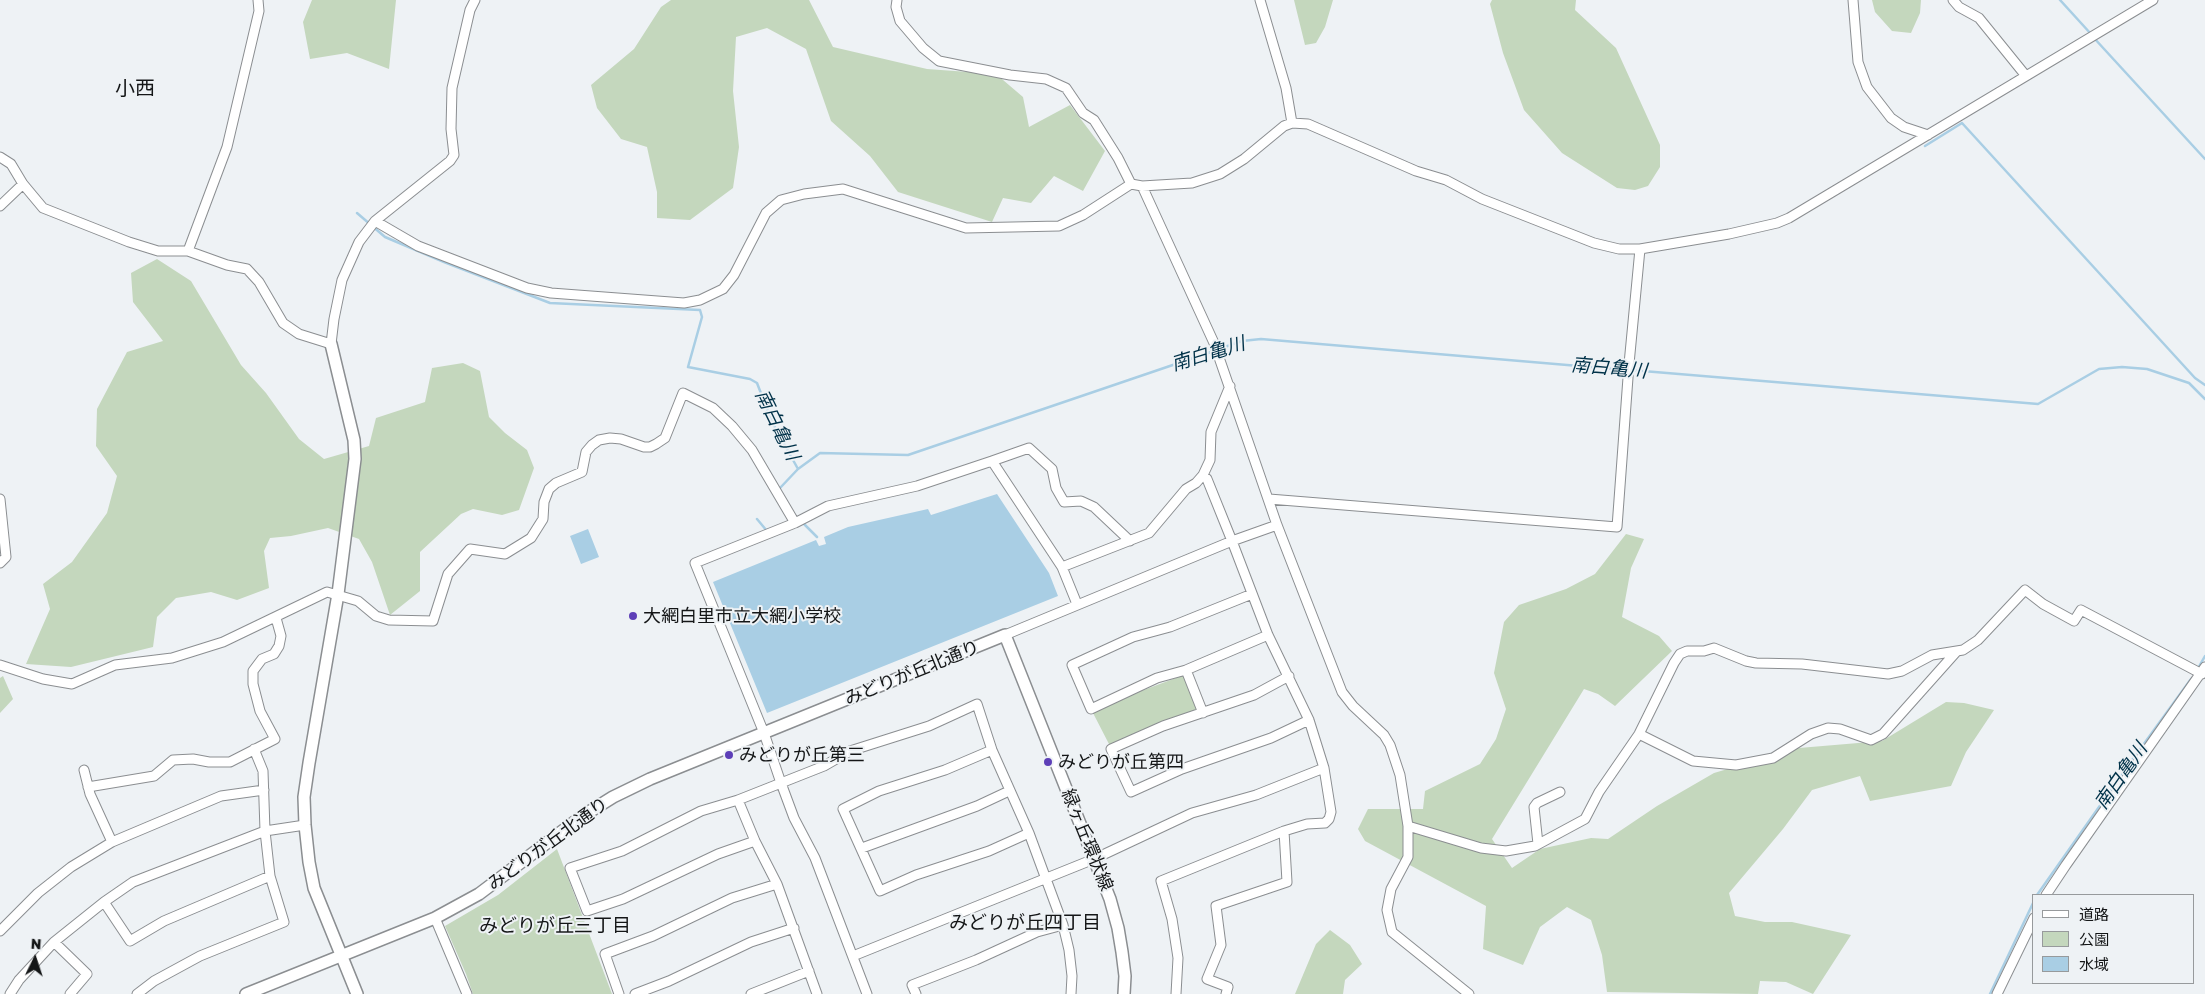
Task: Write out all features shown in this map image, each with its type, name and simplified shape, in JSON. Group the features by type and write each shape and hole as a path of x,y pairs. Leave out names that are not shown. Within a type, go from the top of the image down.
{"street":[{"path":"188,252 226,147 259,11 258,0"},
{"path":"357,994 314,888 305,825 304,797 338,594 355,459 354,440 331,344 334,319 347,265 358,242 375,220 450,161 454,155 451,129 452,88 470,10 475,0"},
{"path":"898,0 896,7 900,21 923,48 940,61 1010,75 1046,79 1066,88 1083,113 1094,120 1118,158 1131,184"},
{"path":"1260,0 1286,88 1292,123"},
{"path":"1853,0 1858,62 1868,86 1891,118 1904,127 1928,135"},
{"path":"1954,0 1979,18 2026,76"},
{"path":"375,220 418,246 527,288 551,293 684,303 700,300 723,289 734,276 766,213 781,200 843,189 966,228 1059,226 1083,214 1131,184 1142,186 1192,183 1220,174 1244,159 1284,126 1292,123 1308,124 1416,171 1446,180 1482,199 1594,243 1619,249 1640,249 1681,244 1777,223 1789,218 2153,0"},
{"path":"0,157 11,164 23,184 43,208 158,251 188,252 227,265 247,269 260,282 283,323 299,334 331,344"},
{"path":"0,206 23,184"},
{"path":"1142,186 1214,343 1277,525 1342,692 1353,706 1384,735 1390,745 1400,775 1408,826 1408,857 1391,889 1387,910 1392,932 1469,994"},
{"path":"1269,499 1617,527 1640,249"},
{"path":"1062,567 1149,533 1186,489 1196,483 1203,475 1210,460 1211,432 1230,386"},
{"path":"0,665 42,679 72,684 115,665 172,658 223,642 328,592 358,601 376,616 389,620 433,621 448,574 470,549 505,554 531,538 543,519 544,502 548,489 556,483 582,472 586,452 592,445 599,440 610,438 650,447 664,438 683,393 713,408 732,426 752,450 795,523"},
{"path":"867,994 815,858 794,818 780,783 764,733 695,563 795,523 828,506 917,486 1029,448 1052,469 1056,488 1064,502 1080,501 1094,506 1130,541"},
{"path":"992,461 1062,567 1077,604"},
{"path":"1176,994 1178,958 1172,919 1161,881 1284,831 1307,824 1325,823 1329,819 1331,812 1324,768 1308,720 1289,676 1268,635 1207,479 1203,475"},
{"path":"0,499 6,557 0,563"},
{"path":"1005,635 1232,541 1277,525"},
{"path":"1408,826 1506,852 1538,844 1585,819 1599,792 1639,734 1674,663 1680,654 1687,651 1704,651 1714,648 1756,663 1802,664 1888,674 1902,671 1932,655 1963,650 1978,640 2024,590 2043,604 2074,621 2081,610 2187,666 2203,671 2047,894"},
{"path":"1252,594 1170,627 1133,637 1072,665 1091,709 1157,678 1186,670 1268,635"},
{"path":"88,787 154,776 173,760 193,758 209,762 230,762 275,739 260,711 253,684 253,671 262,659 274,654 280,646 281,636 276,618"},
{"name":"みどりが丘北通り","path":"246,994 435,918 479,894 581,817 613,797 686,763 1005,635"},
{"name":"緑ヶ丘環状線","path":"1005,635 1110,899 1118,928 1125,976 1124,994"},
{"path":"1639,734 1693,761 1736,765 1773,758 1811,734 1828,728 1840,729 1871,740 1883,734 1958,651"},
{"path":"1186,670 1203,713"},
{"path":"1289,676 1254,695 1163,726 1111,749 1131,792 1182,770 1271,738 1308,720"},
{"path":"755,841 718,854 623,899 587,911 570,868 622,851 701,811 738,800 824,766 850,751 929,726 976,704 992,750 1029,833 1063,925 1069,950 1072,976 1071,994"},
{"path":"137,994 154,981 200,956 284,922 270,876 265,831 263,771 254,749"},
{"path":"992,750 945,770 879,791 843,809 880,891 916,875 989,851 1029,833"},
{"path":"853,956 1094,859 1192,813 1256,794 1324,768"},
{"path":"84,770 88,787 112,842"},
{"path":"0,931 38,892 64,872 112,842 221,796 264,790"},
{"path":"862,848 977,806 1009,791"},
{"path":"1538,844 1534,807 1537,803 1560,792"},
{"path":"738,800 755,841 778,884 817,994"},
{"path":"10,994 19,980 54,942 104,902 133,882 265,831 305,825"},
{"path":"1226,994 1228,987 1207,980 1221,945 1216,906 1287,882 1284,831"},
{"path":"104,902 130,941 164,921 270,876"},
{"path":"619,994 605,954 653,936 732,898 778,884"},
{"path":"435,918 467,994"},
{"path":"1997,994 2032,922"},
{"path":"916,994 912,985 976,960 1037,932 1063,925"},
{"path":"634,994 669,981 751,942 794,928"},
{"path":"54,942 87,974 70,994"},
{"path":"751,994 809,971"}],"green space":[{"path":"312,0 396,0 389,69 347,53 310,59 303,22"},
{"path":"671,0 809,0 833,47 927,69 996,74 1023,97 1029,127 1070,105 1105,151 1083,191 1054,176 1031,203 1003,198 992,222 898,192 870,156 831,121 806,49 767,28 736,37 733,91 739,147 733,188 690,220 657,218 657,192 647,147 621,139 597,108 591,85 634,49 661,7"},
{"path":"1294,0 1333,0 1325,27 1316,43 1305,45"},
{"path":"1492,0 1576,0 1575,10 1616,48 1660,145 1660,167 1648,186 1635,190 1617,188 1562,153 1524,110 1503,53 1490,4"},
{"path":"1872,0 1921,0 1920,13 1911,33 1892,31 1875,12"},
{"path":"157,259 191,281 241,365 266,393 299,439 324,459 369,446 376,418 425,402 432,368 463,363 480,371 489,417 505,433 527,450 534,468 519,510 502,515 473,509 461,514 420,552 420,591 390,615 372,562 359,539 328,528 291,536 270,538 264,551 269,588 237,600 211,592 176,598 157,617 153,647 71,667 26,664 50,609 43,584 72,562 107,513 117,476 96,446 97,409 127,352 163,341 133,302 131,273"},
{"path":"1626,534 1644,539 1631,568 1622,617 1659,636 1672,651 1615,706 1598,694 1584,689 1492,839 1512,868 1540,849 1591,838 1608,839 1657,806 1714,773 1799,748 1882,741 1946,702 1964,703 1994,710 1966,752 1951,786 1870,801 1860,776 1812,790 1783,829 1729,893 1735,916 1765,922 1792,922 1851,935 1813,994 1786,982 1760,981 1758,994 1607,992 1602,955 1591,920 1567,907 1540,927 1523,965 1483,949 1486,906 1365,841 1358,829 1368,809 1423,809 1425,791 1480,764 1496,739 1506,709 1494,673 1504,622 1519,605 1566,589 1595,574"},
{"path":"1184,675 1198,712 1110,746 1093,713 1141,691"},
{"path":"3,676 13,699 0,713 0,678"},
{"path":"557,849 612,994 473,994 445,926 498,895"},
{"path":"1330,930 1350,945 1362,964 1345,980 1343,994 1295,994 1316,944"}],"water":[{"path":"997,494 1049,573 1058,596 767,713 713,582 816,540 819,546 826,544 824,537 848,527 928,509 931,515"},
{"path":"588,529 599,557 581,564 570,536"}],"waterway":[{"path":"2060,0 2091,34"},
{"path":"2094,38 2205,159"},
{"path":"1925,146 1962,123 2195,378 2205,385"},
{"name":"南白亀川","path":"357,213 385,237 550,303 700,310 702,317 688,367 750,379 757,383 772,422 798,469"},
{"name":"南白亀川","path":"1219,349 1242,341 1261,339 1626,370"},
{"name":"南白亀川","path":"780,488 798,469 820,453 908,455 1214,351"},
{"name":"南白亀川","path":"1631,370 2038,404 2099,369 2122,367 2147,369 2189,383 2205,399"},
{"path":"757,519 767,531"},
{"path":"803,523 817,537"},
{"name":"南白亀川","path":"2197,670 2205,656"},
{"name":"南白亀川","path":"2038,894 2191,679"},
{"name":"南白亀川","path":"1990,994 2032,905"}],"place":[{"name":"大網白里市立大網小学校","path":"633,616"},
{"name":"みどりが丘第三","path":"729,755"},
{"name":"みどりが丘第四","path":"1048,762"}],"district":[{"name":"小西","path":"135,89"},
{"name":"みどりが丘四丁目","path":"1025,923"},
{"name":"みどりが丘三丁目","path":"555,926"}]}
